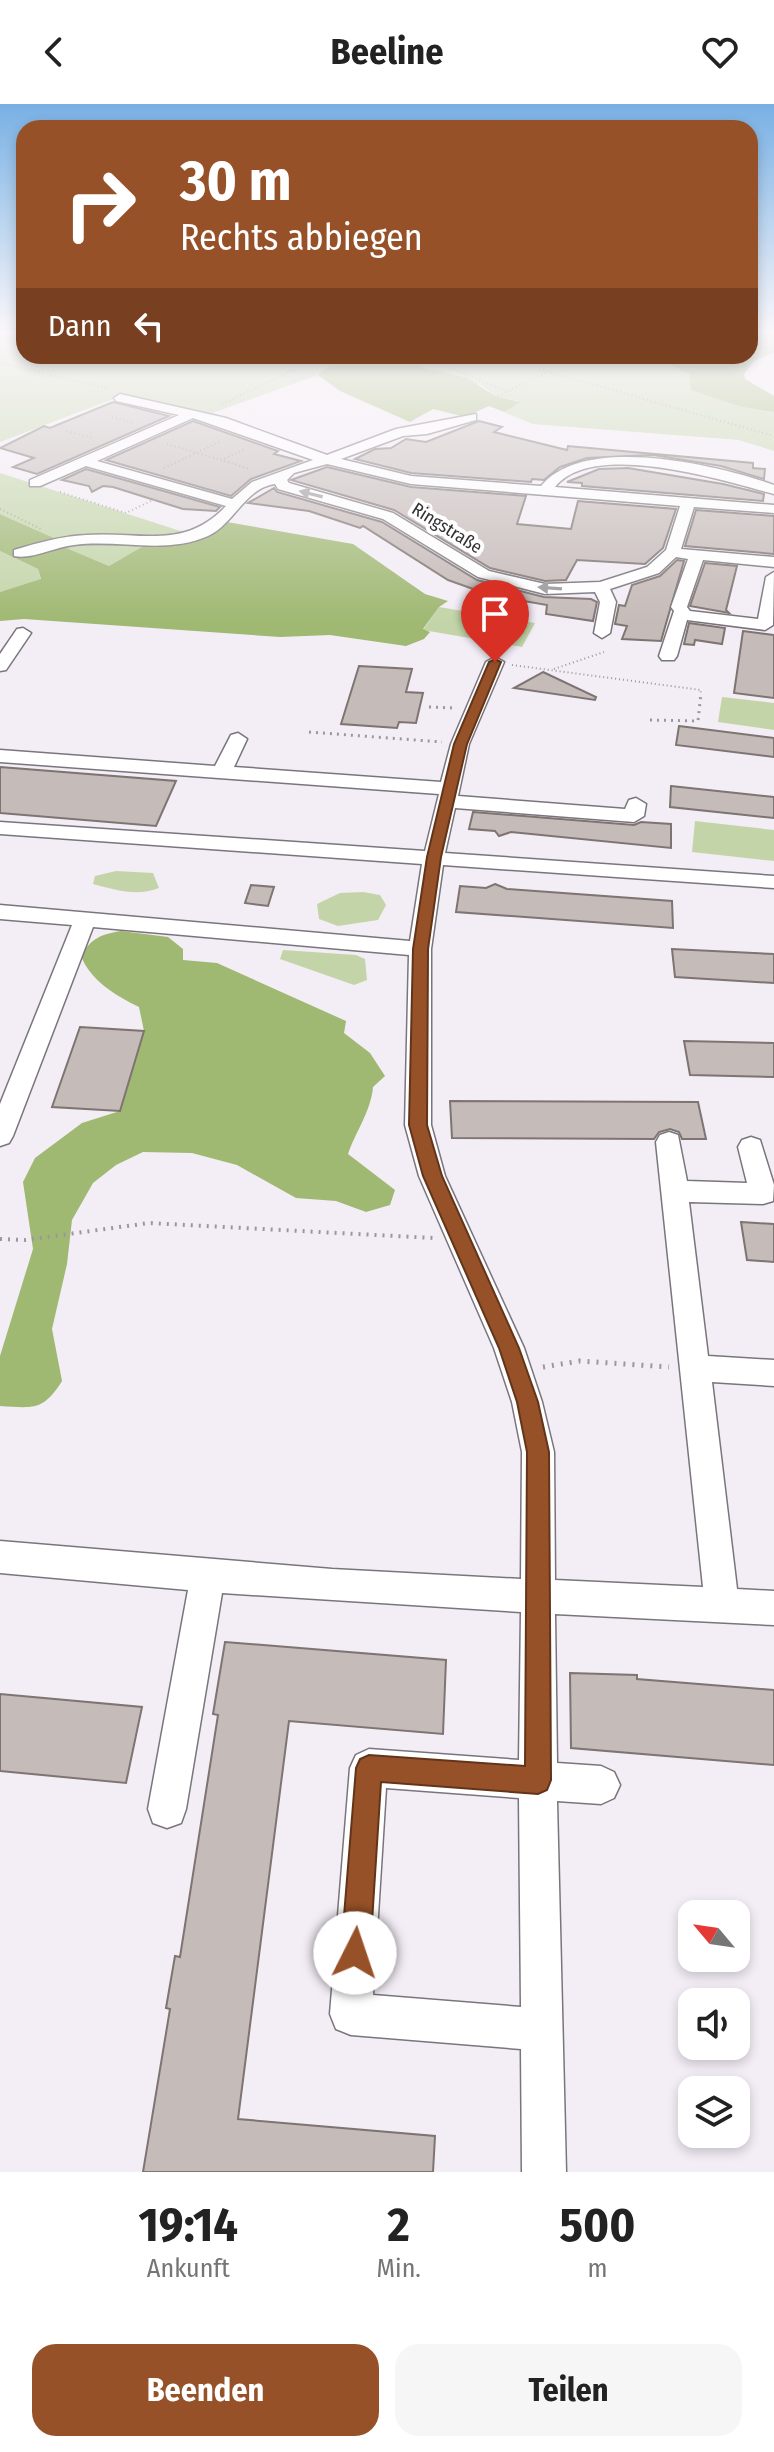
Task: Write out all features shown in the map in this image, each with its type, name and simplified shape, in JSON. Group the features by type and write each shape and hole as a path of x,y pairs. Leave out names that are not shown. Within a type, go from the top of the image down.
{"street":[{"path":"35,483 156,431"},
{"path":"242,431 327,460 431,483 543,493 629,494 667,497 688,504 774,509"},
{"path":"19,553 67,541 177,539 214,527 259,483 280,479 289,470 327,460 401,432 424,431"},
{"path":"84,461 235,504"},
{"path":"543,493 549,478 560,470 613,462 711,471 774,490"},
{"name":"Ringstraße","path":"280,479 283,486 388,516 500,581 545,589 601,587 641,576 664,563 673,552"},
{"path":"688,504 673,552 696,557 713,554 774,562"},
{"path":"668,656 680,614 679,607 696,557"},
{"path":"680,614 769,626 774,577"},
{"path":"601,587 608,602 602,633"},
{"path":"0,666 23,633"},
{"path":"506,664 460,744 434,857 420,949 418,1125 432,1176 517,1371 538,1452 538,1780 544,2172"},
{"path":"222,772 238,739"},
{"path":"0,756 222,772 634,816 636,804"},
{"path":"0,828 774,882"},
{"path":"0,912 420,949"},
{"path":"0,1136 85,919"},
{"path":"669,1142 698,1368 722,1604"},
{"path":"675,1191 763,1194 751,1147"},
{"path":"698,1368 774,1373"},
{"path":"0,1557 208,1576 774,1608"},
{"path":"167,1809 208,1576"},
{"path":"543,2030 351,2014 369,1768 601,1785"}],"path":[{"path":"755,431 774,436"},
{"path":"143,478 225,439"},
{"path":"196,453 221,460 250,446 238,442"},
{"path":"35,483 126,513 177,487"},
{"path":"0,509 67,541"},
{"path":"551,670 604,652"},
{"path":"506,664 701,690 698,721 650,720"},
{"path":"309,732 460,744"},
{"path":"0,1239 25,1240 149,1223 459,1240"},
{"path":"517,1371 580,1361 698,1368"}],"green space":[{"path":"0,431 30,431 0,442"},
{"path":"617,431 774,431 774,451 739,440"},
{"path":"0,473 193,535 150,542 109,566 51,542 54,538 0,514"},
{"path":"0,514 54,538 52,542 109,566 150,542 227,522 353,544 425,594 448,601 439,607 423,629 430,632 424,639 406,646 330,635 280,637 24,619 0,621 0,592 41,579 38,569 0,551"},
{"path":"0,551 38,569 41,580 0,592"},
{"path":"439,607 535,623 522,647 423,630"},
{"path":"722,697 774,703 774,730 718,722"},
{"path":"695,821 774,830 774,861 692,852"},
{"path":"116,871 153,873 159,888 134,892 93,884 95,876"},
{"path":"340,893 380,895 386,905 378,920 338,926 319,919 317,904"},
{"path":"121,931 168,937 183,949 183,960 217,963 346,1021 344,1033 370,1053 385,1076 373,1087 366,1113 348,1154 395,1190 390,1205 366,1212 336,1201 296,1198 237,1165 192,1153 143,1152 116,1165 93,1183 72,1220 67,1264 52,1329 62,1381 49,1398 37,1406 0,1406 0,1356 33,1249 23,1182 35,1158 82,1123 120,1111 144,1031 139,1007 97,980 81,956 98,938"},
{"path":"283,950 356,955 365,959 367,980 354,985 280,959"}],"building":[{"path":"35,431 136,431 37,474 13,467 34,458 0,448"},
{"path":"172,431 220,431 278,451 274,454 301,461 251,479 231,496 106,460"},
{"path":"455,431 496,431 494,432 567,450 568,446 753,463 753,468 765,469 764,479 721,466 653,455 587,458 560,467 544,480 532,479 531,482 411,473 355,459 375,449 391,448 406,439 426,442"},
{"path":"327,467 411,487 526,496 517,524 571,529 578,501 676,509 663,548 645,564 577,560 566,580 545,581 490,568 394,510 291,480"},
{"path":"628,468 764,494 763,501 582,486 582,483 567,482 599,469"},
{"path":"86,469 220,507 216,511 183,509 113,487 103,486 92,492 89,486 62,480"},
{"path":"274,488 277,492 382,522 477,580 544,597 591,599 597,602 593,621 546,614 547,605 490,595 448,580 363,526 360,528 309,511 248,503"},
{"path":"696,510 774,516 774,554 685,546"},
{"path":"677,560 684,561 661,641 622,639 627,626 615,624 619,605 625,606 632,585 660,576"},
{"path":"705,563 737,566 726,610 729,613 690,606"},
{"path":"689,623 725,628 722,644 695,640 694,645 684,644"},
{"path":"743,631 774,635 774,698 734,693"},
{"path":"359,666 412,669 406,692 423,693 416,723 399,722 397,728 341,724"},
{"path":"543,672 596,697 595,700 514,688"},
{"path":"679,726 774,738 774,757 676,745"},
{"path":"0,767 176,781 156,826 0,813"},
{"path":"671,786 774,797 774,818 670,807"},
{"path":"473,812 634,825 641,822 671,824 671,848 511,832 499,836 495,831 469,829"},
{"path":"495,884 507,889 672,901 673,928 456,912 460,886 486,888"},
{"path":"251,885 274,887 268,906 245,903"},
{"path":"672,949 774,954 774,983 675,977"},
{"path":"80,1027 144,1031 120,1111 52,1107"},
{"path":"684,1041 774,1043 774,1077 690,1075"},
{"path":"450,1101 698,1102 706,1139 682,1139 679,1132 670,1129 659,1132 654,1139 452,1138"},
{"path":"741,1222 774,1224 774,1262 747,1260"},
{"path":"225,1642 446,1660 443,1734 289,1721 238,2119 435,2136 433,2172 143,2172 170,2009 166,2008 175,1956 180,1957 218,1715 213,1714"},
{"path":"570,1673 637,1675 637,1679 774,1690 774,1765 571,1748"},
{"path":"0,1694 142,1707 126,1783 0,1771"}],"route":[{"path":"355,1953 369,1768 538,1780 538,1452 527,1402 509,1348 432,1176 418,1125 420,949 434,857 460,744 495,662"}]}
